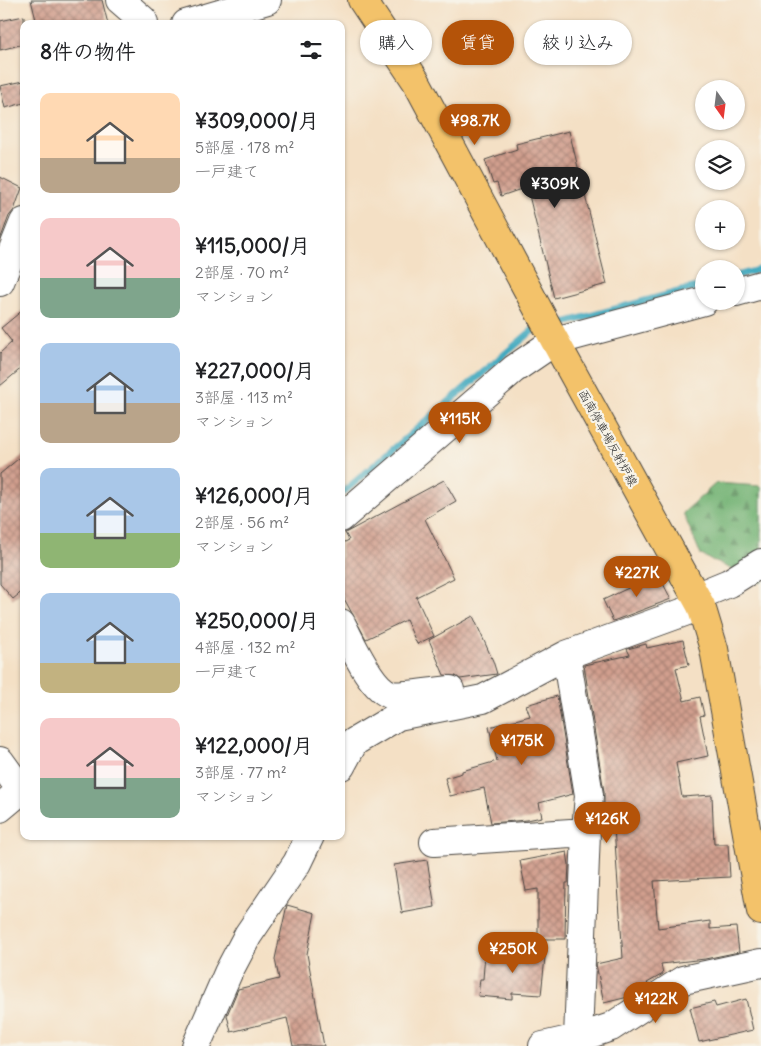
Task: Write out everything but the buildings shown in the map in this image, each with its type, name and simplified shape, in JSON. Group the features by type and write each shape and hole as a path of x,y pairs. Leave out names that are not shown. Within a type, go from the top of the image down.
{"main road":[{"name":"函南停車場反射炉線","path":"362,0 416,81 698,602 714,649 761,911"}],"street":[{"path":"120,0 143,20"},
{"path":"200,20 267,0"},
{"path":"0,282 20,232"},
{"path":"745,289 761,285"},
{"path":"345,515 514,368 551,332 695,302"},
{"path":"345,759 354,742 398,716 483,699 566,655 698,602 761,563"},
{"path":"345,631 371,678 380,688 392,695 477,687 504,687"},
{"path":"566,655 589,795 578,1038"},
{"path":"0,761 20,785"},
{"path":"0,808 20,791"},
{"path":"434,842 586,832"},
{"path":"196,1046 228,973 248,935 297,863 308,840"},
{"path":"543,1046 578,1038 611,1027 683,980 761,963"}],"green space":[{"path":"716,483 761,486 761,583 701,555 683,513"}],"waterway":[{"path":"745,273 761,269"},
{"path":"553,326 695,287"},
{"path":"345,491 533,330 543,328"}]}
